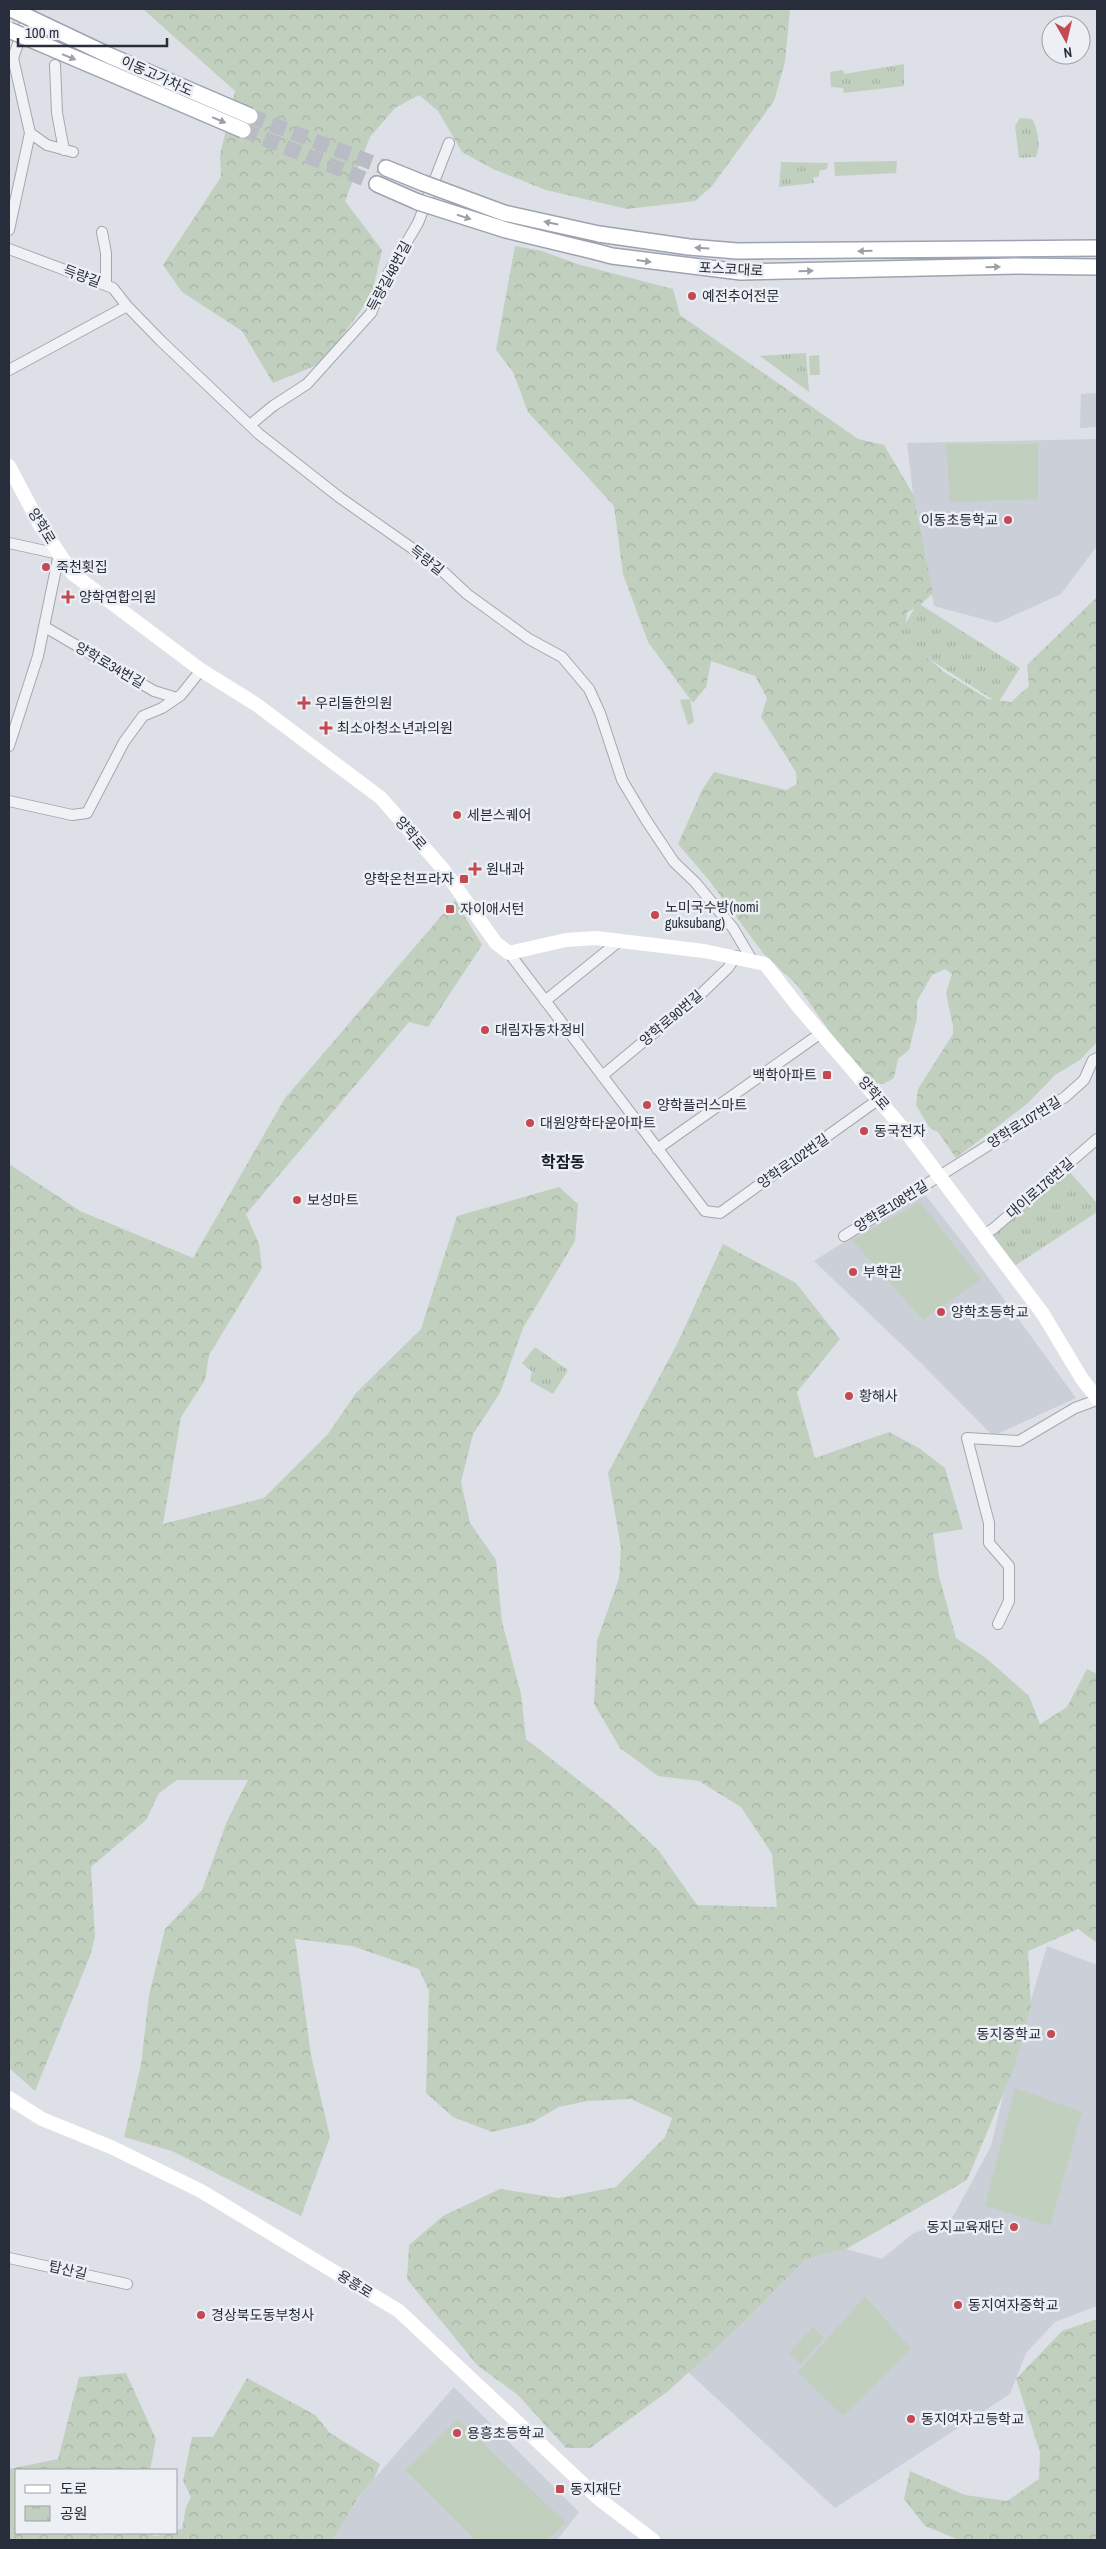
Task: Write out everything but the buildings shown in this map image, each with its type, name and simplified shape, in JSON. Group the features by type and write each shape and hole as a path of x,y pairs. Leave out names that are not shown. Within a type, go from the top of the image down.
{"main road":[{"name":"이동고가차도","path":"11,9 250,116"},
{"name":"이동고가차도","path":"9,30 243,130"},
{"name":"포스코대로","path":"386,168 504,213 599,234 689,247 737,251 814,252 1097,248"},
{"name":"포스코대로","path":"377,184 418,202 506,230 612,256 741,272 1097,267"},
{"path":"1068,248 1065,256 1069,267"}],"street":[{"path":"9,230 30,133 13,58 30,9"},
{"path":"30,133 47,145 68,151 58,113 55,65"},
{"name":"득량길48번길","path":"250,426 273,406 307,384 371,313 385,279 418,223 449,143"},
{"path":"102,232 106,253 106,285"},
{"name":"득량길","path":"9,249 114,288 127,306 250,426 340,497 436,565 467,594 529,639 562,657 580,676 600,713 622,780 646,820 674,862 695,882 733,928 752,960"},
{"path":"9,370 127,306"},
{"name":"양학로","path":"9,466 40,525 73,574 201,670 257,705 381,798 443,869 496,943 509,953 566,940 596,938 736,956 765,964 821,1033 880,1100 1043,1314 1097,1399"},
{"path":"9,543 59,554 45,627 9,746"},
{"name":"양학로34번길","path":"45,627 154,691 177,698"},
{"path":"9,801 72,816 86,813 124,742 142,716 162,708 177,698 201,670"},
{"path":"546,1001 618,942"},
{"path":"509,953 657,1149 821,1033"},
{"name":"양학로90번길","path":"602,1076 702,993 728,968 736,956"},
{"name":"양학로107번길","path":"938,1176 1065,1097 1084,1080 1093,1060 1097,1058"},
{"name":"양학로102번길","path":"657,1149 704,1211 720,1213 880,1100"},
{"name":"대이로176번길","path":"982,1235 993,1229 1097,1139"},
{"name":"양학로108번길","path":"844,1236 938,1176"},
{"path":"998,1624 1009,1601 1008,1566 989,1543 989,1523 967,1438 1019,1441 1075,1408 1097,1399"},
{"name":"용흥로","path":"9,2098 42,2119 111,2147 201,2191 400,2311 599,2499 653,2540"},
{"name":"탑산길","path":"9,2258 127,2284"}],"shaded area":[{"path":"1097,393 1097,427 1080,428 1081,394"},
{"name":"이동초등학교","path":"1097,439 1097,546 1061,594 997,623 934,606 913,494 907,443"},
{"name":"양학초등학교","path":"923,1192 966,1247 1076,1398 993,1436 922,1364 814,1261"},
{"name":"동지교육재단","path":"1047,1946 1097,1965 1097,2306 1055,2322 1026,2353 1010,2394 835,2508 688,2372 741,2325 806,2259 846,2249 882,2259 912,2234 949,2219 954,2215 991,2146 1005,2088"},
{"name":"용흥초등학교","path":"454,2387 579,2512 557,2540 333,2540 360,2495"}],"green space":[{"path":"143,9 790,9 785,62 774,101 712,186 695,201 627,209 546,190 493,169 462,152 438,111 419,95 395,108 370,137 345,201 382,250 373,289 361,310 322,363 273,383 242,331 182,292 163,265 221,177 220,155 235,91"},
{"path":"904,64 904,86 844,93 843,88 831,87 830,72 843,70 844,74"},
{"path":"1020,118 1032,119 1034,123 1039,143 1036,157 1019,158 1015,126"},
{"path":"897,161 896,173 835,176 834,162"},
{"path":"781,162 828,163 827,169 819,171 819,176 813,178 814,183 779,187"},
{"path":"515,246 542,251 577,264 673,289 680,315 858,439 884,445 913,494 933,593 918,607 907,612 904,637 944,672 988,699 1011,702 1029,686 1027,665 1097,597 1097,1042 1080,1060 1055,1075 1027,1104 956,1158 938,1132 929,1127 916,1105 918,1089 953,1034 946,993 952,974 945,969 932,975 917,1001 917,1018 909,1050 898,1059 894,1078 883,1084 872,1082 830,1032 797,985 763,953 708,879 678,844 702,790 714,772 786,790 797,784 796,772 761,717 767,698 755,676 711,661 706,687 693,703 648,642 623,574 614,506 528,412 513,372 496,350"},
{"path":"806,353 809,392 760,356"},
{"path":"819,355 820,375 810,375 809,356"},
{"path":"946,444 1038,444 1038,499 950,502"},
{"path":"918,603 1020,668 998,703 896,638"},
{"path":"690,699 694,722 688,725 680,700"},
{"path":"455,900 482,945 428,1027 409,1022 246,1214 259,1244 262,1268 209,1355 205,1380 181,1417 163,1524 264,1498 328,1434 356,1393 421,1329 457,1216 559,1187 578,1204 575,1241 523,1328 500,1393 473,1434 461,1482 470,1523 496,1560 502,1622 521,1694 526,1739 614,1808 659,1851 697,1905 777,1907 772,1854 741,1807 699,1781 658,1776 620,1748 594,1704 597,1641 619,1578 621,1548 608,1473 677,1344 723,1244 796,1283 840,1339 797,1392 815,1458 889,1432 919,1448 945,1468 963,1529 933,1534 939,1576 956,1638 986,1658 1029,1696 1040,1724 1067,1707 1087,1669 1097,1674 1097,1943 1078,1929 1028,1951 1031,2007 1014,2068 967,2180 846,2249 806,2259 741,2325 667,2392 590,2448 566,2448 518,2395 477,2365 407,2279 409,2245 443,2216 500,2189 559,2198 616,2187 665,2137 672,2118 631,2099 587,2101 559,2107 531,2123 492,2132 453,2117 426,2093 429,1991 419,1969 352,1946 295,1939 311,2055 330,2137 301,2216 172,2151 124,2137 141,2065 149,1995 165,1929 202,1890 227,1821 248,1780 177,1780 159,1793 146,1820 91,1867 95,1937 90,1956 35,2091 9,2068 9,1164 80,1211 193,1258 285,1098"},
{"path":"1068,1170 1097,1203 1097,1212 1010,1269 982,1235"},
{"path":"920,1202 981,1279 923,1320 852,1240"},
{"path":"535,1347 568,1370 553,1394 530,1381 532,1372 522,1363"},
{"path":"1015,2088 1082,2112 1050,2226 985,2206"},
{"path":"865,2296 911,2349 843,2416 798,2372"},
{"path":"1097,2319 1097,2540 959,2540 925,2526 904,2499 910,2471 965,2495 1007,2501 1039,2479 1040,2452 1016,2379 1062,2331"},
{"path":"813,2327 824,2338 801,2364 789,2353"},
{"path":"126,2373 156,2439 150,2469 15,2469 15,2534 152,2534 153,2536 178,2534 178,2530 182,2529 186,2507 191,2497 183,2481 192,2437 213,2437 247,2378 315,2415 330,2433 380,2464 374,2479 359,2496 333,2540 9,2540 9,2469 58,2459 79,2377"},
{"path":"458,2419 565,2522 548,2540 475,2540 405,2470"}],"tunnel":[{"path":"250,116 386,168"},
{"path":"243,130 377,184"}],"place":[{"name":"예전추어전문","path":"692,296"},
{"name":"이동초등학교","path":"1008,520"},
{"name":"죽천횟집","path":"46,567"},
{"name":"양학연합의원","path":"68,597"},
{"name":"우리들한의원","path":"304,703"},
{"name":"최소아청소년과의원","path":"326,728"},
{"name":"세븐스퀘어","path":"457,815"},
{"name":"원내과","path":"475,869"},
{"name":"양학온천프라자","path":"464,879"},
{"name":"자이애서턴","path":"450,909"},
{"name":"노미국수방(nomi guksubang)","path":"655,915"},
{"name":"대림자동차정비","path":"485,1030"},
{"name":"백학아파트","path":"827,1075"},
{"name":"양학플러스마트","path":"647,1105"},
{"name":"대원양학타운아파트","path":"530,1123"},
{"name":"동국전자","path":"864,1131"},
{"name":"보성마트","path":"297,1200"},
{"name":"부학관","path":"853,1272"},
{"name":"양학초등학교","path":"941,1312"},
{"name":"황해사","path":"849,1396"},
{"name":"동지중학교","path":"1051,2034"},
{"name":"동지교육재단","path":"1014,2227"},
{"name":"동지여자중학교","path":"958,2305"},
{"name":"경상북도동부청사","path":"201,2315"},
{"name":"동지여자고등학교","path":"911,2419"},
{"name":"용흥초등학교","path":"457,2433"},
{"name":"동지재단","path":"560,2489"}],"district":[{"name":"학잠동","path":"563,1162"}]}
